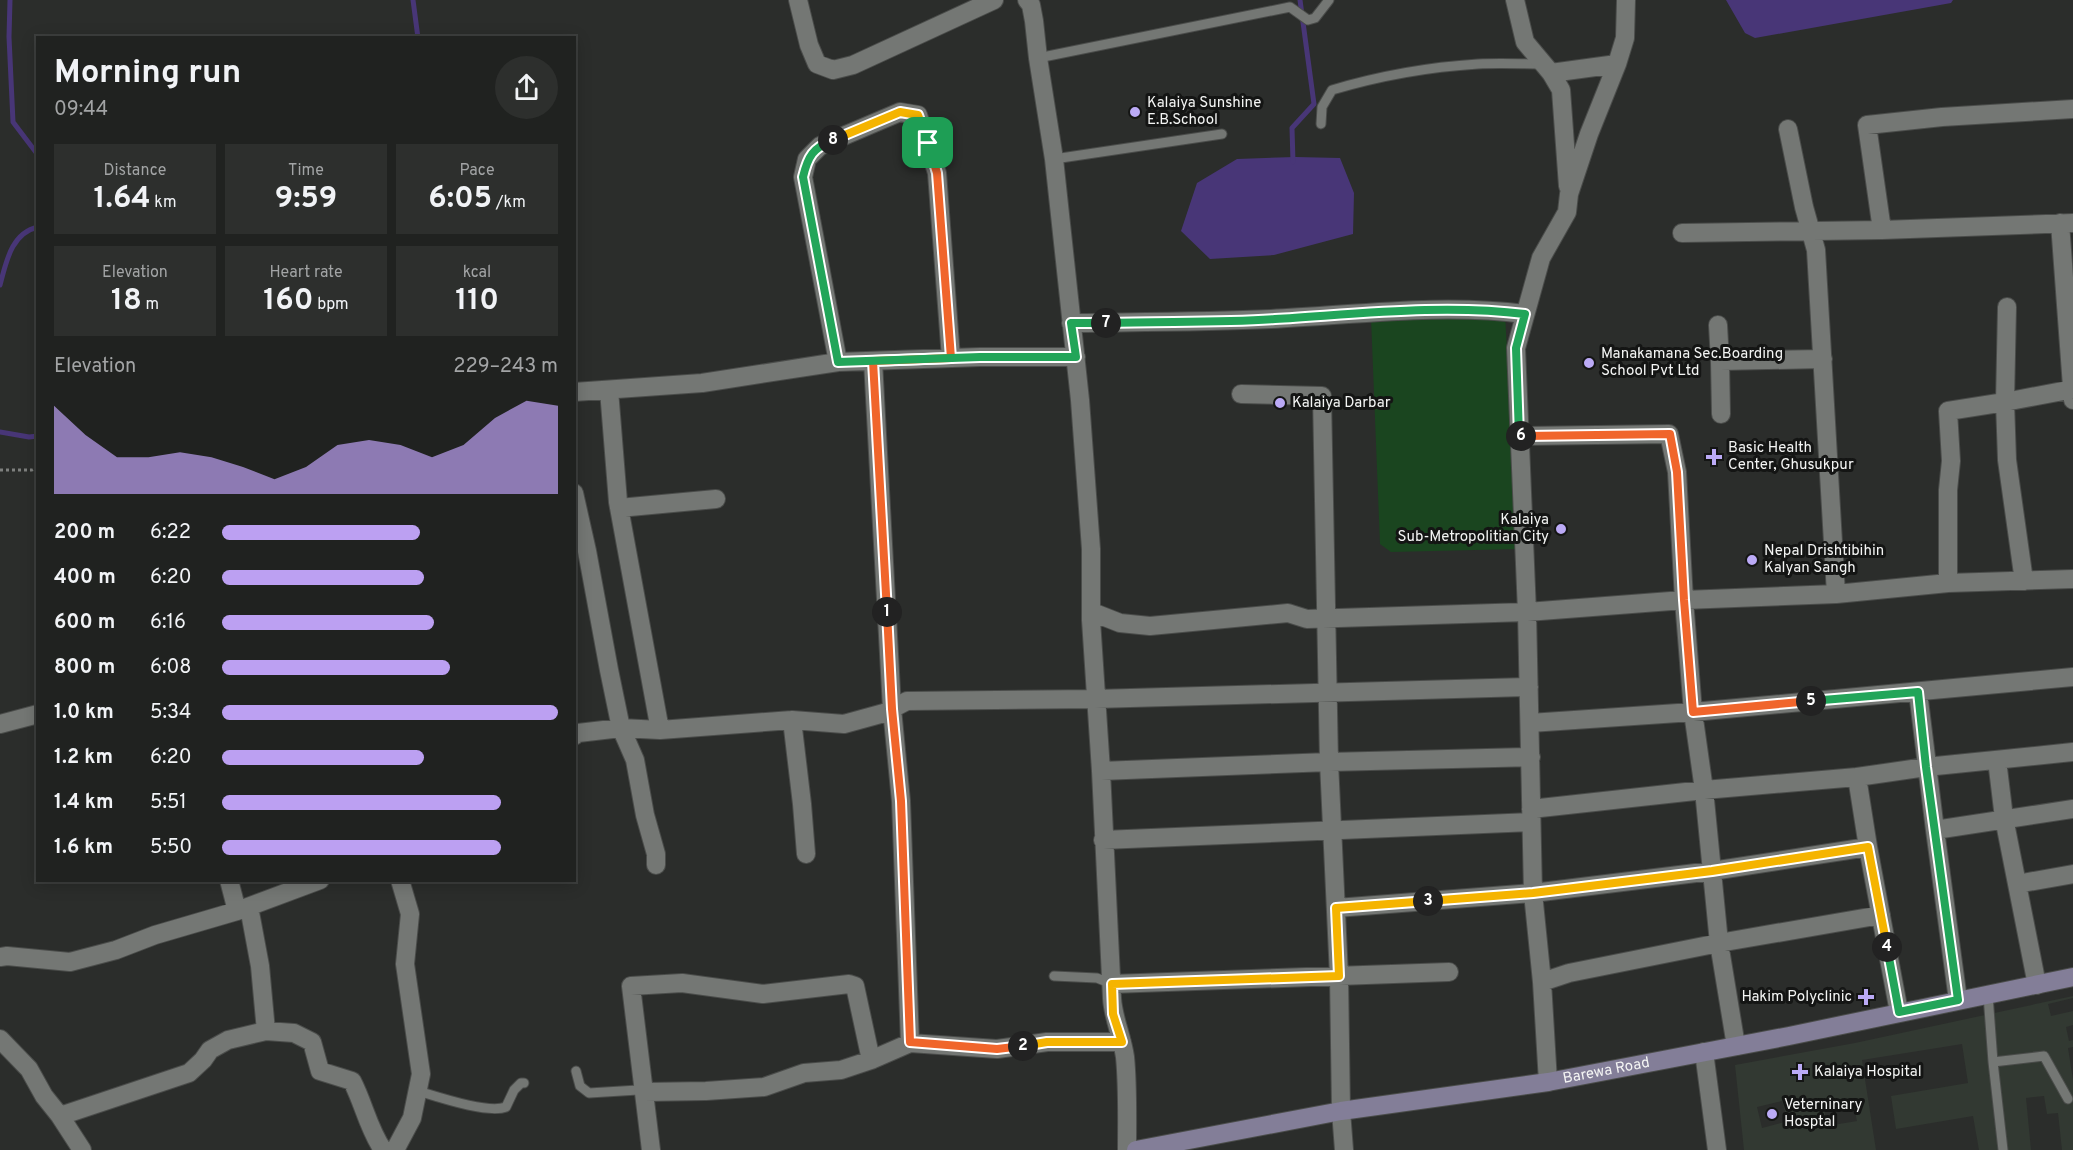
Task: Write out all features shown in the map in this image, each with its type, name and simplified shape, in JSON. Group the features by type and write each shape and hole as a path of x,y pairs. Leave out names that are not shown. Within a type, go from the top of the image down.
{"main road":[{"name":"Barewa Road","path":"1136,1150 1341,1111 1548,1082 2073,977"}],"street":[{"path":"798,0 809,45 817,64 833,70 853,64 994,0"},
{"path":"1027,0 1031,5 1034,21 1054,159 1076,357 1091,549 1095,699 1101,771 1113,1014 1122,1042 1127,1090 1127,1150"},
{"path":"1515,0 1525,42 1561,90 1569,194 1567,212 1541,258 1516,348 1527,612 1533,893 1542,982 1548,1082"},
{"path":"1569,194 1625,38 1626,0"},
{"path":"1547,69 1617,64"},
{"path":"1882,230 1867,125 1942,117 2073,109"},
{"path":"838,362 803,177 807,159 820,146 900,112 918,115 937,173 951,358"},
{"path":"1788,129 1816,250 1836,594"},
{"path":"1682,233 1775,230 1811,232 2067,223 2073,393 1948,411 1951,461 1948,490 1948,583"},
{"path":"2007,307 2005,402 2007,460 2024,581"},
{"path":"1071,323 1271,319 1488,309 1525,314"},
{"path":"1718,325 1721,414"},
{"path":"576,392 702,382 838,362 1076,357"},
{"path":"1720,361 1823,359"},
{"path":"873,361 892,709 901,801 910,1042"},
{"path":"609,390 619,508 660,730"},
{"path":"1242,394 1322,396 1329,762 1344,1150"},
{"path":"1519,436 1670,434 1677,472 1693,712 1704,790 1719,943 1736,1046"},
{"path":"619,508 717,499"},
{"path":"576,503 621,728 635,760 645,815 656,855 656,865"},
{"path":"1092,612 1120,623 1150,626 1288,613 1307,619 1527,612 1684,600 1836,594 1948,583 2073,579"},
{"path":"1530,723 1693,712 2073,677"},
{"path":"576,732 621,728 660,730 792,720 844,724 884,713 907,701 1095,699 1528,687"},
{"path":"1918,692 1958,1000"},
{"path":"0,724 36,715"},
{"path":"792,720 806,855"},
{"path":"1103,840 1227,836 1531,816 1704,790 1857,777 1926,767 2073,752"},
{"path":"1101,771 1531,757"},
{"path":"1996,760 2004,818 2037,985"},
{"path":"1857,777 1899,1012"},
{"path":"1935,830 2073,809"},
{"path":"1336,908 1533,893 1712,871 1868,847"},
{"path":"2017,884 2073,874"},
{"path":"230,882 243,909 260,966 266,1031"},
{"path":"0,957 70,962 116,950 155,935 243,909 315,882"},
{"path":"395,1150 412,1118 421,1074 405,964 410,914 401,882"},
{"path":"1542,982 1569,973 1719,943 1881,915"},
{"path":"1112,984 1449,972"},
{"path":"651,1150 631,986 682,983 763,994 849,984 855,986 871,1060"},
{"path":"60,1116 189,1073 210,1050 228,1040 266,1031 294,1033 312,1042 320,1071 352,1081 360,1096 373,1136 383,1150"},
{"path":"0,1039 29,1069 44,1096 82,1150"},
{"path":"645,1092 764,1087 804,1073 841,1070 871,1060 910,1042 997,1049 1047,1042 1122,1042"},
{"path":"1704,1052 1717,1150"}],"lane":[{"path":"1038,58 1290,7 1308,20 1315,18 1329,0"},
{"path":"1321,124 1322,107 1332,90 1357,82 1478,64 1547,69"},
{"path":"1054,159 1222,134"},
{"path":"1054,976 1097,978 1112,984"},
{"path":"1988,995 2003,1150"},
{"path":"1993,1062 2044,1056 2068,1099"},
{"path":"576,1071 580,1086 589,1093 638,1090 645,1092"},
{"path":"418,1091 451,1101 498,1110 506,1107 514,1090 524,1083"}],"path":[{"path":"0,470 36,468"}],"shaded area":[{"path":"1726,0 1953,0 1951,3 1755,38 1745,33"},
{"path":"1340,158 1354,193 1353,234 1274,255 1210,259 1181,231 1197,183 1237,159"},
{"name":"Kalaiya Hospital","path":"2073,996 2073,998 2048,1004 2051,1016 2073,1011 2073,1025 2066,1027 2069,1041 2073,1040 2073,1047 2068,1048 2073,1080 2073,1150 2062,1150 2058,1113 2047,1114 2044,1096 2026,1098 2031,1150 1979,1150 1973,1116 1896,1129 1891,1096 1968,1083 1962,1044 1862,1060 1876,1150 1744,1150 1735,1065 1855,1043","holes":["1852,1098 1857,1121 1827,1126 1823,1103","1782,1101 1788,1121 1762,1128 1757,1107"]}],"green space":[{"path":"1505,314 1518,549 1391,552 1380,544 1371,318"}],"waterway":[{"path":"10,0 9,37 13,122 36,152"},
{"path":"413,0 418,36"},
{"path":"1293,162 1292,128 1314,104 1300,0"},
{"path":"0,285 11,250 16,242 29,230 36,228"},
{"path":"0,432 36,436"}],"place":[{"name":"Kalaiya Sunshine E.B.School","path":"1135,112"},
{"name":"Manakamana Sec.Boarding School Pvt Ltd","path":"1589,363"},
{"name":"Kalaiya Darbar","path":"1280,403"},
{"name":"Basic Health Center, Ghusukpur","path":"1714,457"},
{"name":"Kalaiya Sub-Metropolitian City","path":"1561,529"},
{"name":"Nepal Drishtibihin Kalyan Sangh","path":"1752,560"},
{"name":"Hakim Polyclinic","path":"1866,997"},
{"name":"Kalaiya Hospital","path":"1800,1072"},
{"name":"Veterninary Hosptal","path":"1772,1114"}],"route":[{"path":"928,143 918,115 900,112 820,146 807,159 803,177 838,362 873,361 980,357 1076,357 1071,323 1271,319 1488,309 1525,314 1516,348 1519,436 1670,434 1677,472 1693,712 1918,692 1958,1000 1899,1012 1868,847 1712,871 1533,893 1336,908 1339,976 1112,984 1113,1014 1122,1042 1047,1042 997,1049 910,1042 901,801 892,709 873,361 951,358 937,173 928,143"}]}
